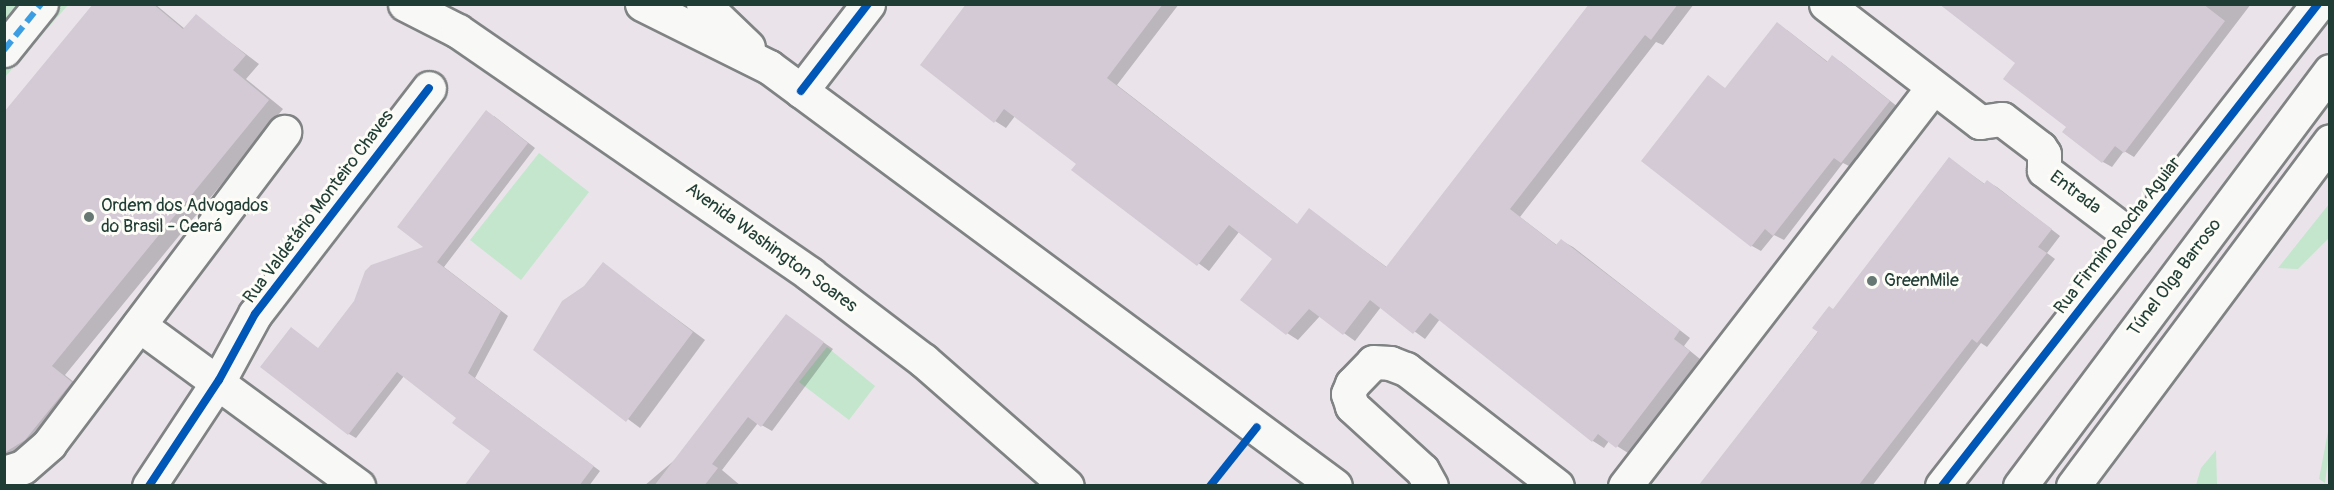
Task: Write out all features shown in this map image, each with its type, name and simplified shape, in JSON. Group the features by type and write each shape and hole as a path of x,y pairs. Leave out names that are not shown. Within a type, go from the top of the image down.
{"main road":[{"path":"4,50 41,4"},
{"name":"Avenida Washington Soares","path":"405,4 458,31 810,274 923,360 1067,486"},
{"name":"Avenida Washington Soares","path":"430,4 458,31"},
{"path":"642,4 769,67"},
{"path":"703,4 769,67 1335,486"},
{"path":"801,91 868,4"},
{"name":"Entrada","path":"1826,4 2135,239"},
{"name":"Rua Firmino Rocha Aguiar","path":"1942,486 2318,4"},
{"name":"Túnel Olga Barroso","path":"2020,486 2330,71"},
{"path":"1625,486 1756,321 1933,87"},
{"name":"Rua Valdetário Monteiro Chaves","path":"149,486 219,380 255,314 429,88"},
{"path":"4,473 23,466 49,444 284,132"},
{"path":"2073,486 2330,141"},
{"path":"139,325 219,380 358,486"},
{"path":"1431,486 1422,470 1352,406 1348,394 1352,384 1373,362 1390,363 1406,369 1557,486"}],"green space":[{"path":"5,5 68,5 5,77"},
{"path":"539,153 589,192 521,280 470,240"},
{"path":"2329,204 2329,238 2298,269 2278,268"},
{"path":"827,347 875,386 849,420 799,382"},
{"path":"2329,426 2329,451 2325,483 2319,479"},
{"path":"2216,450 2217,485 2196,485 2201,468"}],"building":[{"name":"Ordem dos Advogados do Brasil - Ceará","path":"93,4 153,4 183,29 196,14 246,55 233,70 269,100 52,366 72,382 25,440 4,453 4,112"},
{"path":"966,4 1163,4 1107,78 1297,224 1309,208 1386,267 1589,4 1678,4 1651,40 1645,35 1510,209 1556,245 1561,239 1680,330 1674,339 1690,351 1616,448 1598,434 1592,442 1430,313 1413,334 1370,300 1343,335 1309,309 1286,335 1240,300 1272,259 1229,225 1197,266 1071,170 1076,164 1004,109 994,123 920,65"},
{"path":"1939,4 2203,4 2225,21 2124,153 2115,146 2102,163 2062,132 2066,127 2003,79 2015,63"},
{"path":"1777,22 1827,62 1832,55 1890,101 1841,163 1834,158 1773,236 1765,229 1751,247 1641,161 1708,75 1725,88"},
{"path":"486,110 528,143 437,262 501,311 468,373 594,466 579,486 464,486 490,451 452,423 456,418 397,372 348,435 260,367 291,327 318,348 354,301 365,271 371,265 423,247 397,227"},
{"path":"1949,157 1984,184 1987,180 2052,229 2038,247 2047,253 1977,343 1972,339 1858,486 1698,486 1818,332 1812,328 1829,306 1833,309"},
{"path":"603,262 693,332 626,422 533,350 562,301 584,286"},
{"path":"786,314 824,342 761,427 748,417 712,464 718,468 704,486 654,486"}],"marked path":[{"path":"4,50 41,4"}],"cycle path":[{"path":"801,91 868,4"},
{"path":"1942,486 2318,4"},
{"path":"149,486 219,380 255,314 429,88"},
{"path":"1210,486 1257,427"}],"place":[{"name":"Ordem dos Advogados do Brasil - Ceará","path":"89,217"},
{"name":"GreenMile","path":"1872,281"}]}
